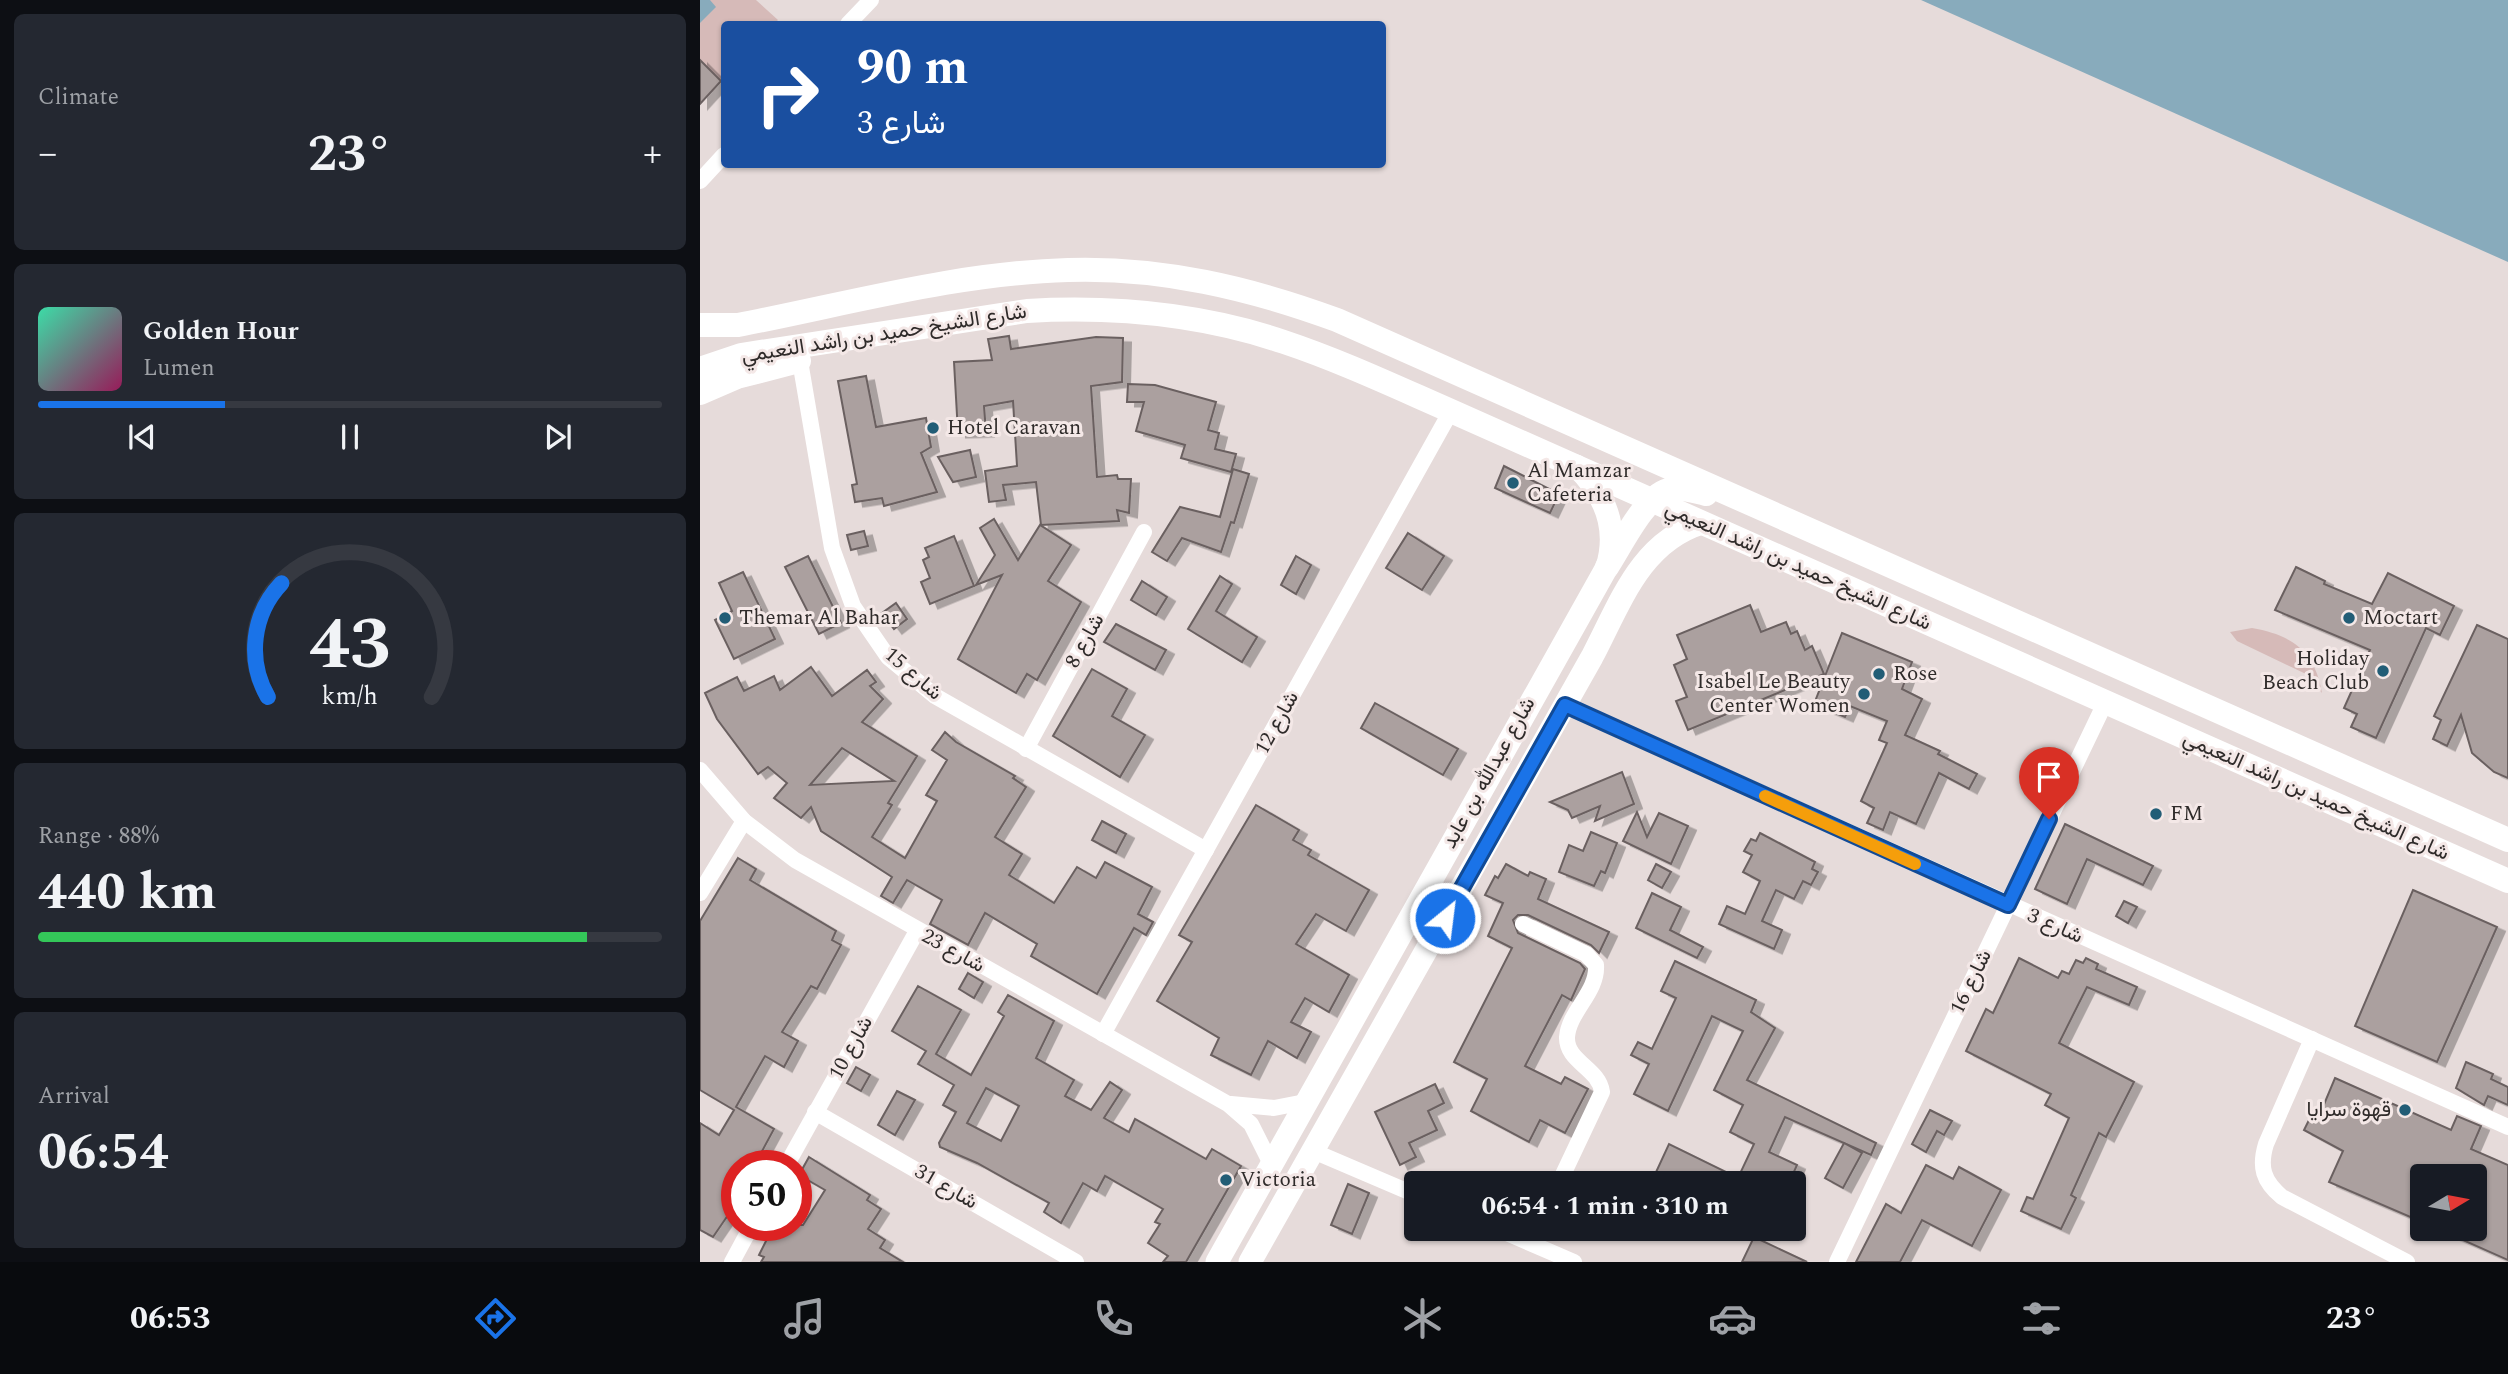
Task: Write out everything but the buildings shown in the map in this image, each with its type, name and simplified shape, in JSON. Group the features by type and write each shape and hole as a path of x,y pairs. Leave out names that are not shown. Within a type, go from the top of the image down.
{"main road":[{"name":"شارع الشيخ حميد بن راشد النعيمي","path":"700,325 738,325 977,279 1023,273 1115,271 1205,281 1261,294 1337,320 2508,840"},
{"name":"شارع الشيخ حميد بن راشد النعيمي","path":"700,369 741,355 1027,311 1070,309 1156,314 1241,329 1282,341 1451,411 2508,881"},
{"path":"700,393 737,377 853,348 890,330"},
{"name":"شارع عبدالله بن عابد","path":"1217,1262 1336,1045 1607,566 1612,550 1608,512 1590,480 1576,466"},
{"path":"1607,566 1652,500 1659,494 1677,488 1737,498"},
{"name":"شارع عبدالله بن عابد","path":"1256,1252 1648,556 1672,535 1702,523"},
{"path":"1564,639 1571,635 1586,636 1591,642 1592,657"},
{"path":"1336,1045 1354,1039 1364,1047 1365,1060"},
{"path":"1235,1229 1240,1242 1254,1246 1256,1252"}],"street":[{"path":"851,21 871,0"},
{"path":"700,181 721,158"},
{"name":"شارع 15","path":"800,361 832,548 853,606 888,657 936,696 1026,750 1206,850"},
{"name":"شارع 12","path":"1103,1034 1451,411"},
{"name":"شارع 8","path":"1026,750 1144,532"},
{"name":"شارع 16","path":"1837,1262 2105,703"},
{"name":"شارع 3","path":"1565,705 2508,1127"},
{"name":"شارع 23","path":"700,770 744,821 795,860 1228,1104 1255,1130 1271,1164"},
{"path":"700,893 744,821"},
{"path":"1523,924 1586,954 1596,965 1594,979 1570,1026 1567,1041 1573,1055 1598,1078 1602,1092 1565,1171"},
{"name":"شارع 10","path":"795,1150 917,931"},
{"path":"2312,1039 2266,1144 2262,1158 2263,1173 2270,1187 2282,1197 2407,1262"},
{"name":"شارع 23","path":"1228,1104 1266,1108 1305,1102"},
{"name":"شارع 31","path":"815,1112 1076,1262"},
{"path":"1313,1151 1404,1190"},
{"path":"732,1262 743,1241"},
{"path":"1541,1241 1574,1262"}],"shaded area":[{"path":"700,0 756,0 778,20 721,21 721,81 700,60"},
{"path":"2252,628 2279,635 2299,647 2314,666 2322,693 2306,674 2237,641 2230,632"}],"water":[{"path":"700,0 710,0 716,7 700,23"},
{"path":"1921,0 2508,0 2508,262"}],"slow traffic":[{"path":"1765,796 1915,864"}],"place":[{"name":"Hotel Caravan","path":"933,428"},
{"name":"Al Mamzar Cafeteria","path":"1513,483"},
{"name":"Themar Al Bahar","path":"725,618"},
{"name":"Moctart","path":"2349,618"},
{"name":"Holiday Beach Club","path":"2383,671"},
{"name":"Rose","path":"1879,674"},
{"name":"Isabel Le Beauty Center Women","path":"1864,694"},
{"name":"FM","path":"2156,814"},
{"name":"قهوة سرايا","path":"2405,1110"},
{"name":"Victoria","path":"1226,1180"}],"route":[{"path":"1445,918 1565,705 2008,905 2049,819"}]}
